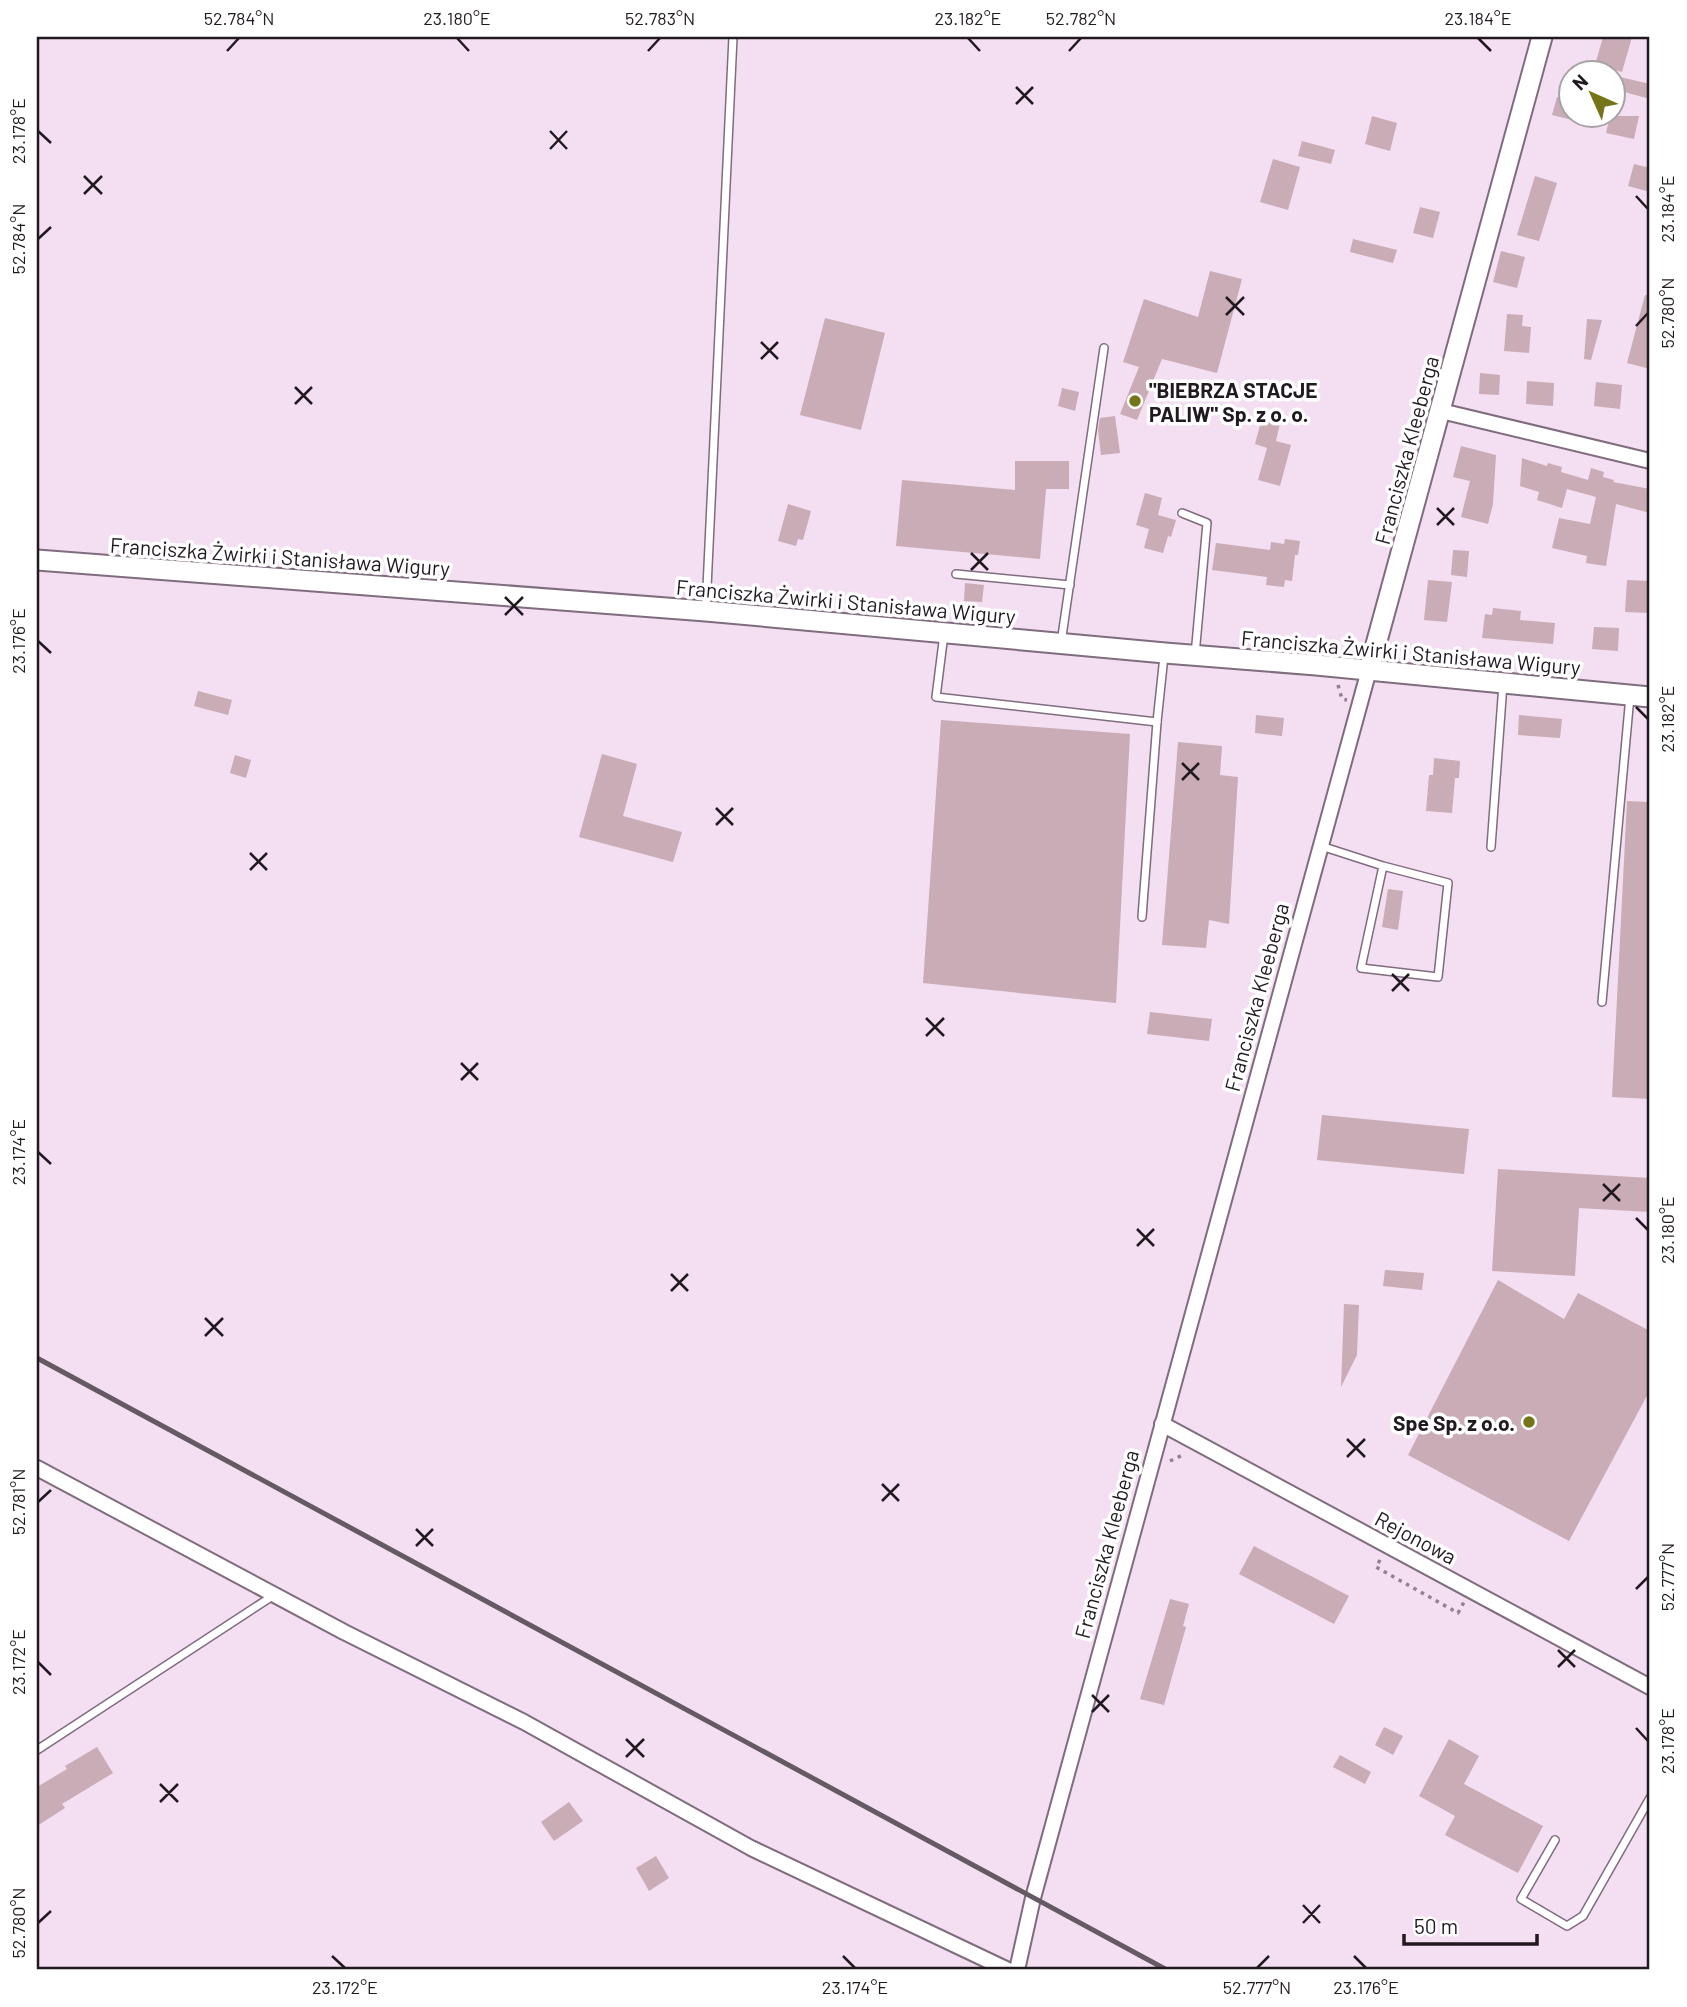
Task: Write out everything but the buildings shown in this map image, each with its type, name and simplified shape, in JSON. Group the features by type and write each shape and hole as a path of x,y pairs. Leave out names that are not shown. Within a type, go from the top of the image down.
{"street":[{"name":"Franciszka Kleeberga","path":"1017,1970 1033,1898 1542,37"},
{"path":"1441,411 1650,461"},
{"name":"Franciszka Żwirki i Stanisława Wigury","path":"37,560 706,611 1650,697"},
{"name":"Rejonowa","path":"1162,1424 1650,1687"},
{"path":"37,1468 344,1632 524,1722 751,1848 1008,1970"}],"lane":[{"path":"706,611 733,37"},
{"path":"1061,644 1104,348"},
{"path":"1182,513 1207,523 1195,655"},
{"path":"957,574 1070,585"},
{"path":"944,633 936,697 1157,722"},
{"path":"1143,917 1157,722 1165,653"},
{"path":"1491,847 1503,683"},
{"path":"1602,1002 1630,695"},
{"path":"1321,846 1448,883 1438,978 1361,968 1383,866"},
{"path":"37,1750 274,1595"},
{"path":"1555,1840 1521,1899 1567,1926 1583,1916 1650,1798"}],"railway":[{"path":"37,1358 1167,1970"}],"place":[{"name":"\"BIEBRZA STACJE PALIW\" Sp. z o. o.","path":"1135,401"},
{"name":"Spe Sp. z o.o.","path":"1529,1422"}]}
